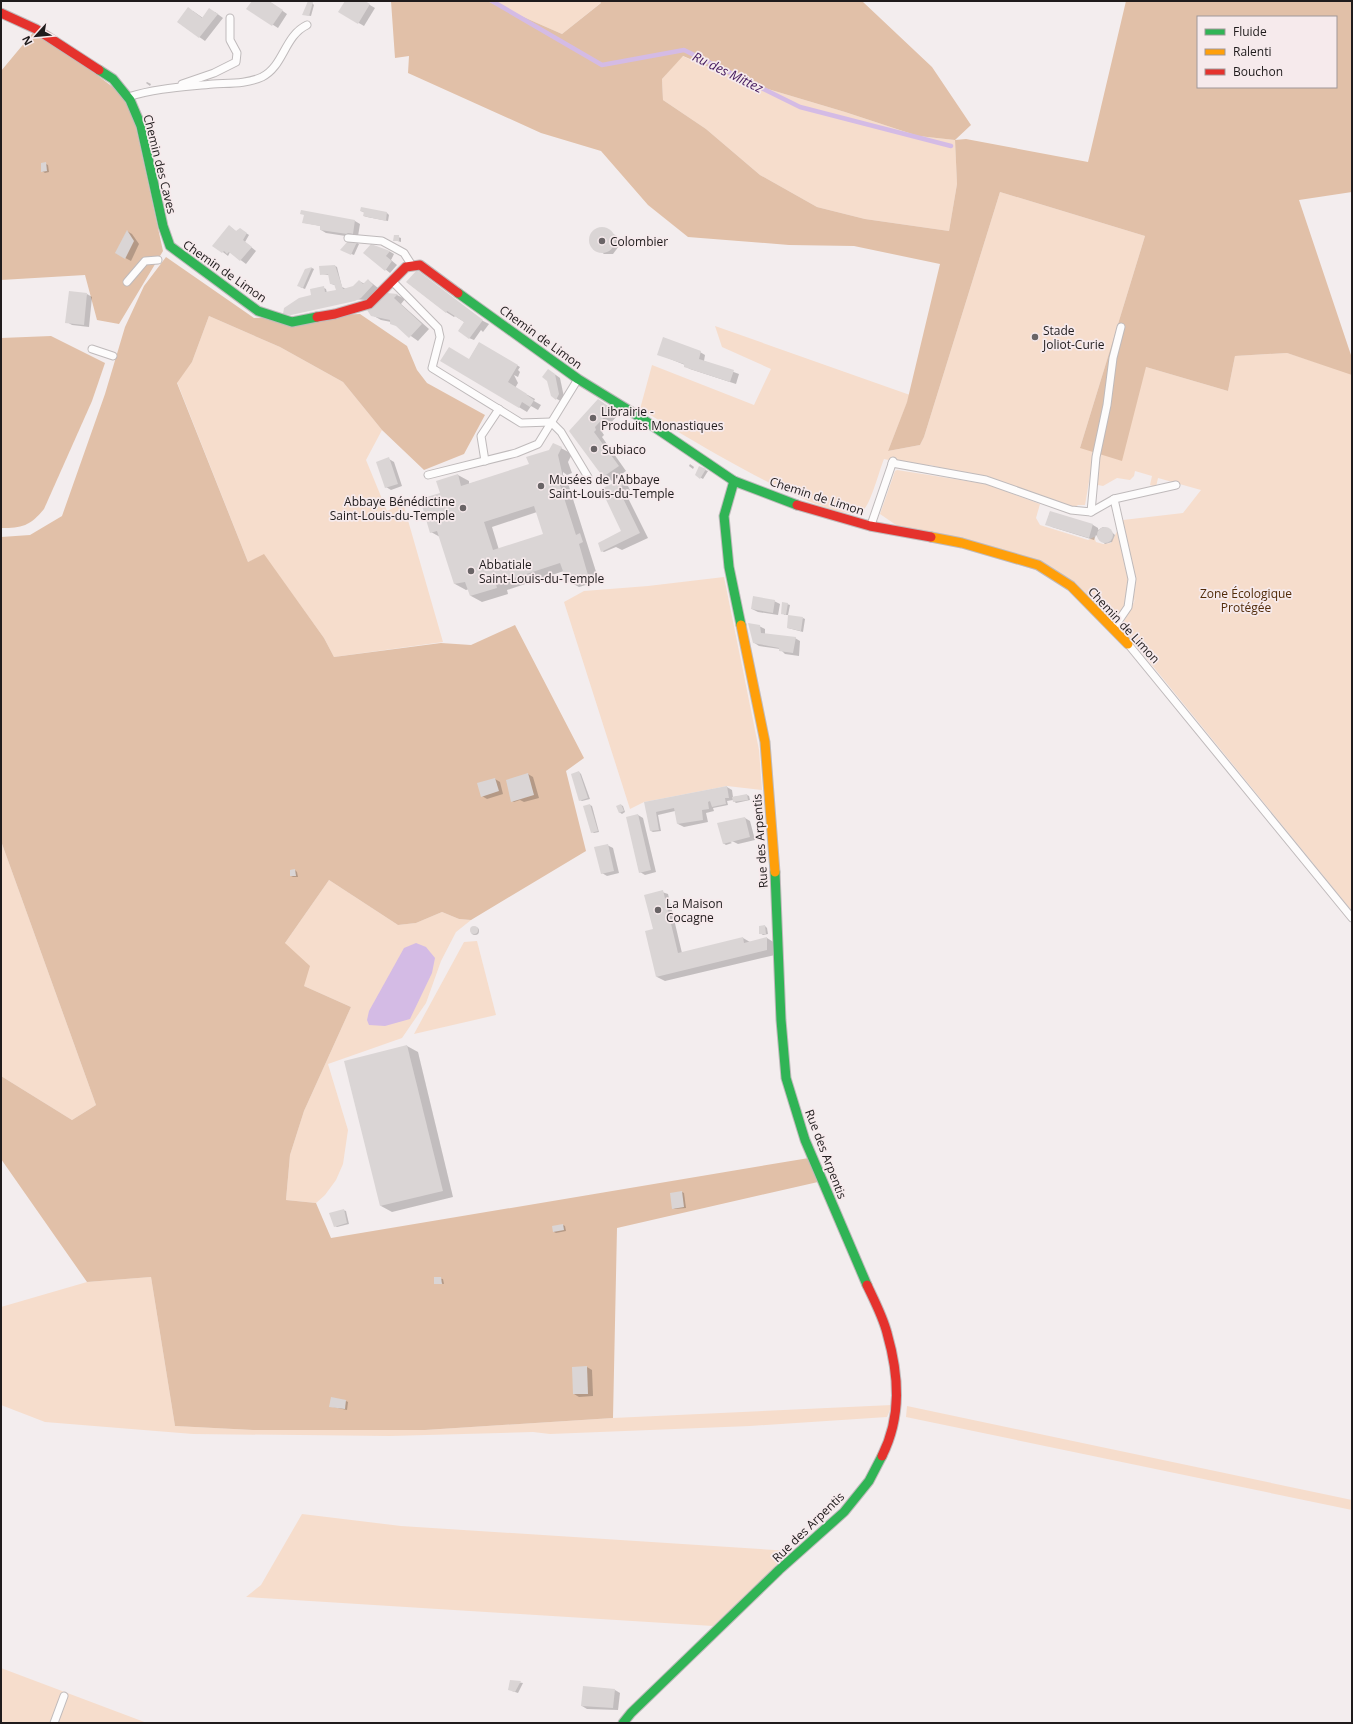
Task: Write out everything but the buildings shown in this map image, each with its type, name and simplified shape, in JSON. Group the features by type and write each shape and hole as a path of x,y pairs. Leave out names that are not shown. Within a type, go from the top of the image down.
{"street":[{"name":"Chemin des Caves","path":"1,12 36,29 113,79 128,97 141,126 170,246"},
{"name":"Chemin de Limon","path":"170,246 258,311 292,322 335,314 369,304 406,267 420,265 578,379 635,414 734,481 790,503 870,526 962,543 1038,565 1071,586 1128,644"},
{"name":"Rue des Arpentis","path":"623,1723 631,1713 779,1570 844,1512 868,1481 887,1446 897,1410 896,1373 887,1332 805,1140 786,1078 781,1020 774,854 765,742 729,567 724,516 734,481"}],"lane":[{"path":"173,87 236,62 238,53 230,40 230,18"},
{"path":"128,97 149,90 242,82 263,76 275,65 295,32 308,25"},
{"path":"348,238 382,242 404,253 412,266"},
{"path":"127,282 145,261 158,260"},
{"path":"392,281 438,328 440,337 432,368 521,423 552,422 561,432 588,477"},
{"path":"1091,512 1096,457 1107,405 1113,358 1121,326"},
{"path":"92,348 113,356"},
{"path":"428,475 485,462 516,453 538,444 578,379"},
{"path":"485,462 481,436 499,409"},
{"path":"870,526 892,462 986,480 1071,510 1091,512 1114,499 1176,485"},
{"path":"1113,629 1128,607 1132,579 1114,499"},
{"name":"Chemin de Limon","path":"1128,644 1352,918"},
{"path":"54,1723 64,1696"}],"green space":[{"path":"487,1 600,1 602,2 562,34"},
{"path":"682,56 744,82 845,112 918,136 955,140 957,184 949,231 865,219 817,207 760,175 706,129 663,100 662,79"},
{"name":"Zone Écologique Protégée","path":"1000,192 1145,236 1080,448 1146,367 1228,391 1235,356 1287,353 1352,374 1352,911 1121,627 1136,598 1120,621 1112,618 1073,582 899,527 880,514 895,471 897,470 986,484 1040,504 1036,518 1040,525 1088,540 1094,537 1096,542 1103,544 1111,543 1123,520 1183,513 1201,490 1158,478 1156,487 1150,485 1152,476 1135,471 1134,476 1130,480 1117,478 1103,486 1098,485 1092,464 1085,505 1078,505 1074,508 989,479 930,465 913,465 884,459 871,496 865,508 862,511 845,513 819,505 787,492 752,474 640,409 652,365 754,405 771,369 722,347 715,326 910,395 888,451 920,445 924,437"},
{"path":"209,316 280,347 343,382 382,430 366,460 387,511 403,503 443,642 334,657 324,638 264,555 248,562 177,382 192,362"},
{"path":"724,577 759,750 762,790 727,786 644,802 630,809 564,602 584,591 648,586"},
{"path":"1,841 96,1105 72,1120 1,1076"},
{"path":"329,880 398,925 416,923 442,912 459,919 471,920 456,932 441,961 426,1003 402,1038 328,1064 348,1130 343,1164 336,1180 325,1195 316,1203 286,1200 290,1155 304,1111 351,1007 304,986 285,943"},
{"path":"477,941 496,1015 414,1034 464,942"},
{"path":"151,1277 175,1426 253,1430 425,1430 613,1418 892,1405 887,1417 750,1426 550,1434 533,1432 390,1436 193,1434 45,1422 1,1405 1,1307 87,1282"},
{"path":"907,1406 1352,1500 1352,1510 906,1417"},
{"path":"302,1514 401,1526 791,1551 713,1626 246,1597 261,1585"},
{"path":"1,1668 147,1723 1,1723"}],"shaded area":[{"path":"391,1 487,1 562,34 601,3 600,1 862,1 932,67 971,125 955,140 966,139 1088,162 1126,1 1352,1 1352,192 1299,200 1352,358 1352,375 1287,353 1235,356 1228,391 1146,367 1122,461 1080,448 1145,236 1000,192 924,437 920,445 888,451 907,402 940,264 854,246 789,245 688,237 648,205 601,151 541,133 408,73 409,56 395,58","holes":["683,56 744,82 845,112 918,136 955,140 957,184 949,231 865,219 817,207 760,175 706,129 663,100 662,79"]},
{"path":"36,29 130,100 163,251 119,324 97,320 85,275 1,280 1,71"},
{"path":"166,257 254,318 360,314 407,346 417,370 427,383 485,415 464,454 424,470 382,430 343,382 280,347 209,316 192,362 177,383 248,562 264,554 324,638 334,657 441,643 471,645 515,625 584,758 566,771 586,851 471,920 459,919 442,912 416,923 398,925 329,880 285,943 310,966 304,986 351,1007 304,1111 290,1155 286,1200 316,1203 331,1238 809,1158 818,1182 617,1228 613,1418 425,1430 253,1430 175,1426 151,1277 87,1282 1,1159 1,1076 72,1120 96,1105 1,841 1,537 30,535 62,516 105,394 125,327 144,286"},
{"path":"51,336 105,363 92,401 44,509 39,515 25,525 1,528 1,338"},
{"path":"416,943 426,947 435,958 432,973 410,1019 385,1026 369,1025 367,1020 369,1011 404,948"}],"waterway":[{"name":"Ru des Mittez","path":"492,1 602,65 684,50 800,107 951,146"}],"traffic: fast":[{"path":"99,70 113,79 130,100 141,126 163,226 170,246 258,311 292,322 317,317"},
{"path":"458,293 578,379 635,414 734,481 797,505"},
{"path":"734,481 724,516 729,567 741,625"},
{"path":"775,872 781,1020 786,1078 805,1140 867,1285"},
{"path":"623,1723 631,1713 779,1570 844,1512 869,1481 882,1456"}],"traffic: slow":[{"path":"931,537 962,543 1038,565 1071,586 1128,644"},
{"path":"741,625 765,742 775,872"}],"traffic: jam":[{"path":"1,13 36,29 99,70"},
{"path":"317,317 335,314 369,304 406,267 420,265 458,293"},
{"path":"797,505 870,526 931,537"},
{"path":"867,1285 885,1327 891,1349 896,1380 896,1411 893,1426 882,1456"}],"place":[{"name":"Colombier","path":"602,241"},
{"name":"Stade Joliot-Curie","path":"1035,337"},
{"name":"Librairie - Produits Monastiques","path":"593,418"},
{"name":"Subiaco","path":"594,449"},
{"name":"Musées de l'Abbaye Saint-Louis-du-Temple","path":"541,486"},
{"name":"Abbaye Bénédictine Saint-Louis-du-Temple","path":"463,508"},
{"name":"Abbatiale Saint-Louis-du-Temple","path":"471,571"},
{"name":"La Maison Cocagne","path":"658,910"}]}
